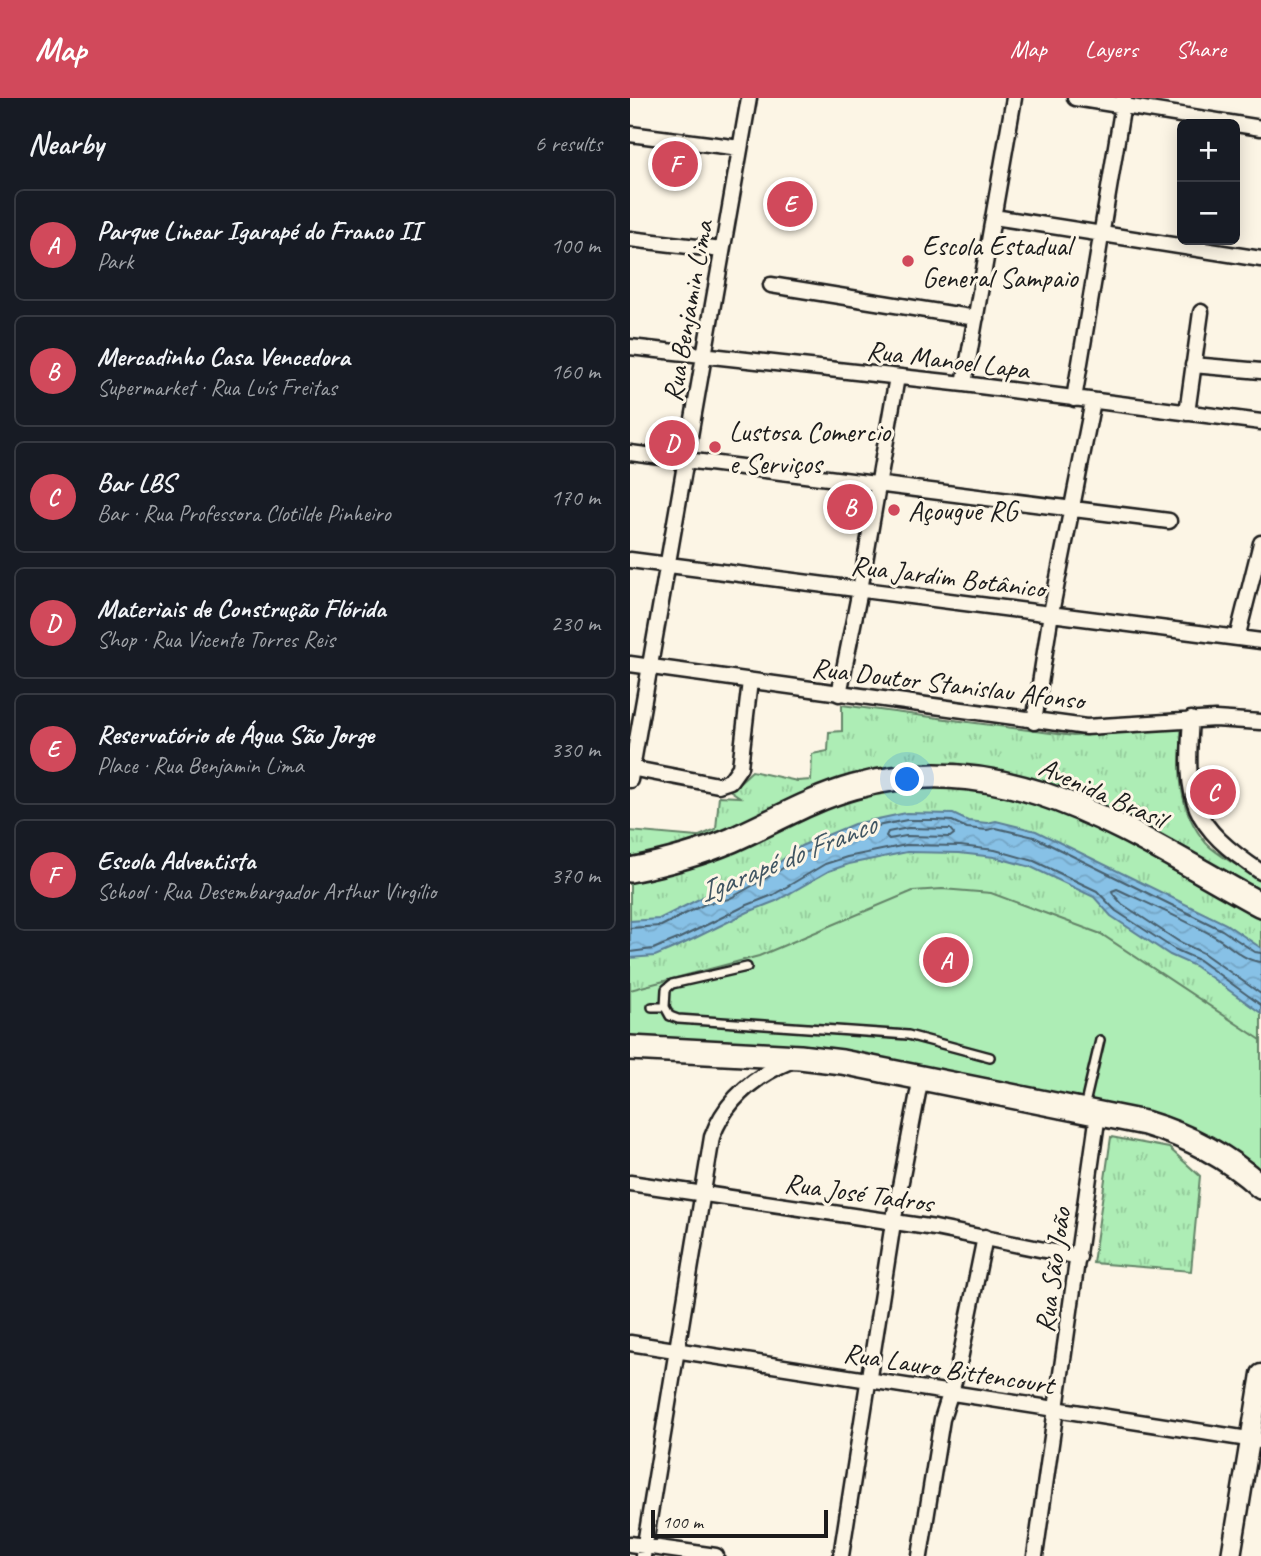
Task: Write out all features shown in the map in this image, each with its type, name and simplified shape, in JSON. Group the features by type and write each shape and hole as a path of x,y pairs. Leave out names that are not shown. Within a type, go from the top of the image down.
{"highway":[{"name":"Avenida Brasil","path":"630,870 677,860 731,841 807,804 855,787 894,779 944,776 989,779 1064,800 1261,905"},
{"path":"630,1048 800,1057 842,1062 1145,1123 1204,1145 1261,1187"}],"street":[{"name":"Rua Benjamin Lima","path":"631,773 748,98"},
{"path":"964,384 1014,98"},
{"path":"1075,98 1123,102 1261,128"},
{"path":"1074,398 1123,102"},
{"path":"630,134 740,148"},
{"path":"994,216 1261,259"},
{"path":"630,239 722,250"},
{"path":"771,285 976,318"},
{"path":"1187,413 1202,312"},
{"name":"Rua Manoel Lapa","path":"630,348 964,384 1261,422"},
{"path":"1193,365 1261,371"},
{"path":"839,694 897,377"},
{"path":"1034,722 1051,613 1093,401"},
{"path":"630,453 1169,522"},
{"path":"1237,638 1261,543"},
{"name":"Rua Jardim Botânico","path":"630,560 1261,641"},
{"name":"Rua Doutor Stanislau Afonso","path":"630,664 1034,722 1086,727 1191,719 1261,722"},
{"path":"631,773 718,785 730,781 740,767 750,681"},
{"path":"1191,719 1189,783 1200,818 1228,849 1261,872"},
{"path":"644,1551 712,1137 726,1106 746,1086 760,1076 800,1057"},
{"path":"841,1556 893,1223 921,1077"},
{"name":"Rua São João","path":"1035,1556 1079,1257 1091,1113"},
{"name":"Rua José Tadros","path":"630,1183 985,1237 1079,1257"},
{"path":"920,1556 943,1419 951,1394 985,1237"},
{"name":"Rua Lauro Bittencourt","path":"630,1343 1057,1410 1257,1437"},
{"path":"1231,1556 1257,1437 1261,1374"},
{"path":"630,1544 644,1551 716,1556"}],"lane":[{"path":"747,967 672,984 667,989 665,1007 670,1016 678,1019 908,1035 990,1056"},
{"path":"652,1007 665,1007"},
{"path":"1091,1113 1100,1040"}],"green space":[{"path":"842,705 1073,736 1118,733 1139,728 1180,727 1183,730 1180,775 1190,817 1206,843 1261,879 1261,1175 1174,1124 630,1041 630,831 697,837 716,829 719,796 740,797 728,789 752,771 797,781 811,780 812,754 828,751 829,732 842,731"},
{"path":"942,889 991,893 1101,934 1261,1040 1261,1174 1238,1153 1217,1141 953,1074 861,1054 799,1047 630,1039 630,990 759,956 913,891"},
{"path":"1111,1137 1169,1148 1200,1176 1191,1271 1093,1263"}],"water":[{"name":"Igarapé do Franco","path":"906,813 953,814 968,821 996,821 1036,831 1226,924 1261,948 1261,1013 1195,966 1170,955 1111,916 1094,897 1031,867 994,857 959,853 907,852 849,864 829,871 776,901 683,944 655,956 630,958 630,921 659,919 703,897 727,893 777,864 801,846 854,824"}],"place":[{"name":"Escola Adventista","path":"675,164"},
{"name":"Reservatório de Água São Jorge","path":"790,204"},
{"name":"Escola Estadual General Sampaio","path":"908,261"},
{"name":"Materiais de Construção Flórida","path":"672,443"},
{"name":"Lustosa Comercio e Serviços","path":"715,447"},
{"name":"Mercadinho Casa Vencedora","path":"850,507"},
{"name":"Açougue RG","path":"894,510"},
{"name":"Bar LBS","path":"1213,792"},
{"name":"Parque Linear Igarapé do Franco II","path":"946,960"}]}
